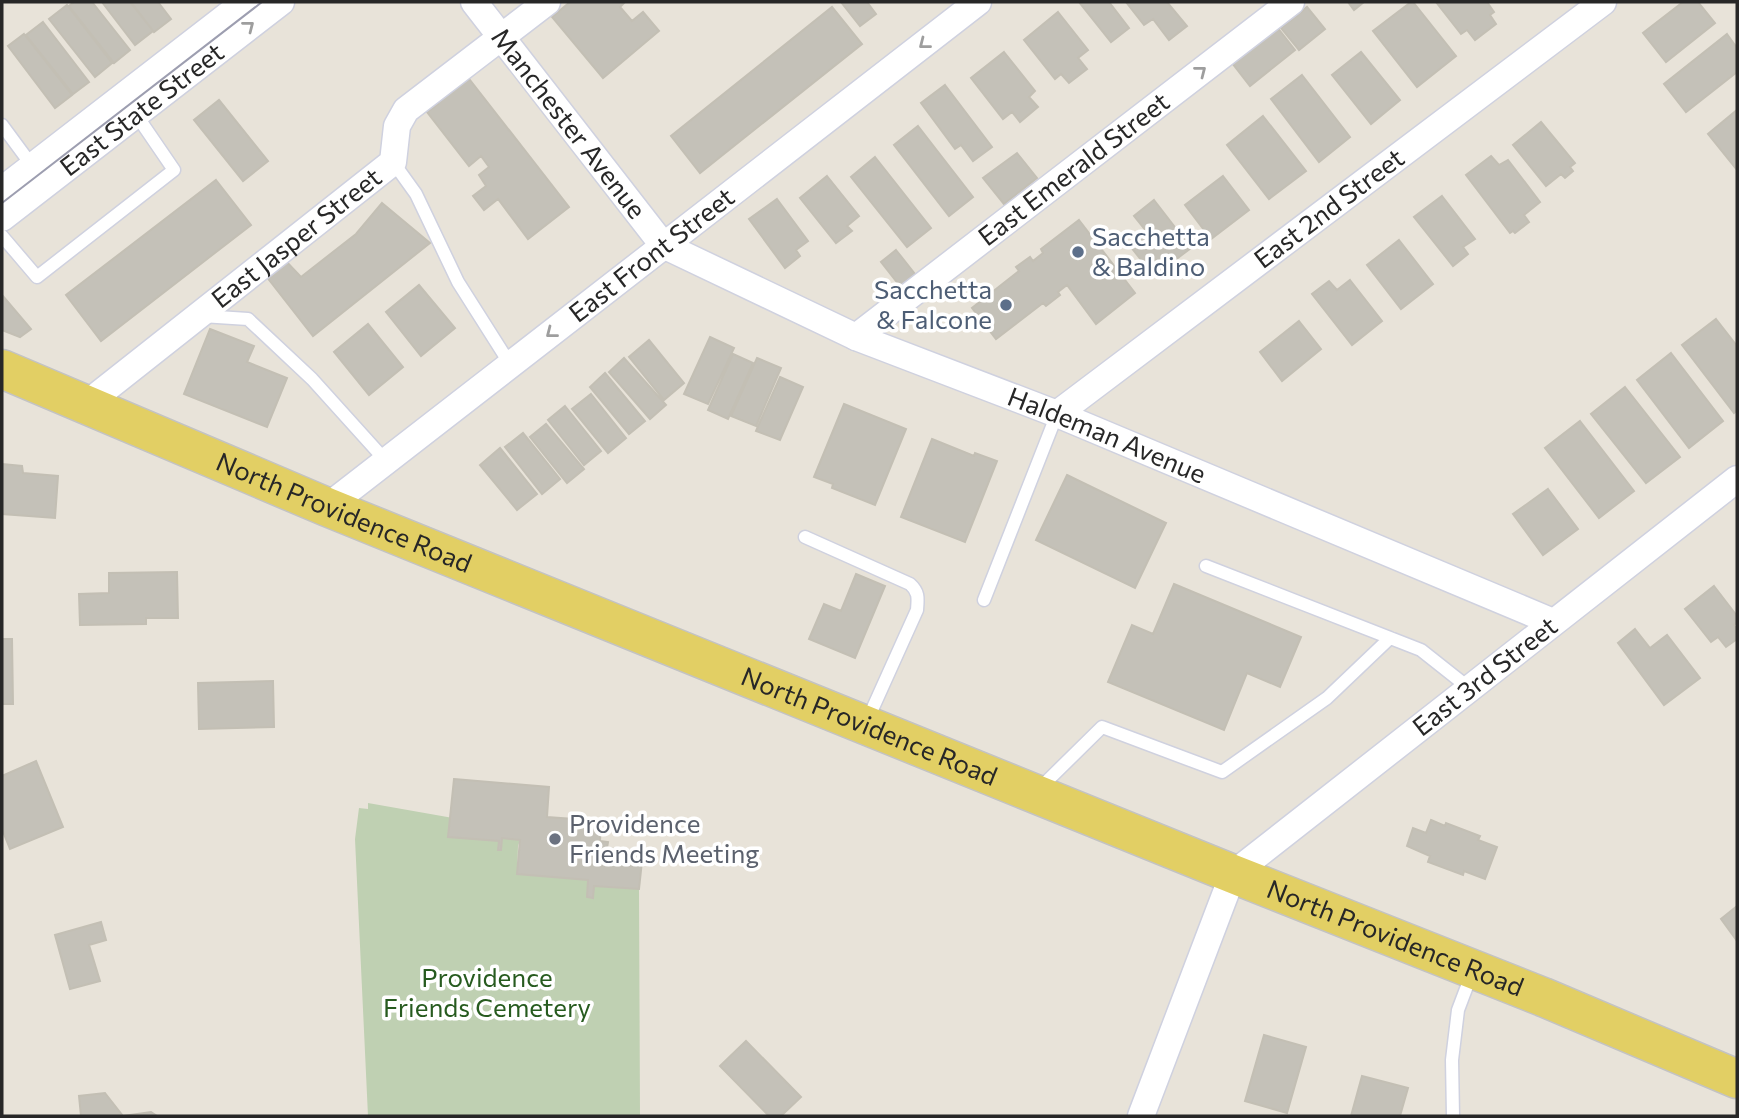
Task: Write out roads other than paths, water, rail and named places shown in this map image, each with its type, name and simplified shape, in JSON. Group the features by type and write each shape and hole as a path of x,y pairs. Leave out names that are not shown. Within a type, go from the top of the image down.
{"main road":[{"name":"North Providence Road","path":"2,369 327,507 1233,874 1731,1069"}],"street":[{"name":"East State Street","path":"2,218 39,175 129,105 245,2"},
{"name":"East State Street","path":"129,105 281,2"},
{"name":"Manchester Avenue","path":"474,2 663,246"},
{"name":"East Jasper Street","path":"84,405 393,162 397,126 406,110 547,2"},
{"name":"East Front Street","path":"327,507 978,2"},
{"name":"East Emerald Street","path":"856,337 1291,2"},
{"name":"East 2nd Street","path":"1057,414 1603,2"},
{"name":"East State Street","path":"2,190 39,175"},
{"name":"Haldeman Avenue","path":"663,246 856,337 1057,414 1553,622"},
{"name":"East 3rd Street","path":"1233,874 1737,479"},
{"path":"1141,1116 1233,874"}],"lane":[{"path":"2,236 37,277 174,170 129,105"},
{"path":"2,125 39,175"},
{"path":"393,162 416,194 458,282 510,364"},
{"path":"198,316 248,319 312,379 386,461"},
{"path":"984,600 1057,414"},
{"path":"805,537 916,589 917,610 866,724"},
{"path":"1206,566 1421,650 1469,688"},
{"path":"1034,793 1102,727 1222,772 1327,698 1390,638"},
{"path":"1453,1116 1452,1060 1458,1010 1474,970"}],"tram line":[{"path":"2,203 262,2"}],"place":[{"name":"Sacchetta & Baldino","path":"1078,252"},
{"name":"Sacchetta & Falcone","path":"1006,305"},
{"name":"Providence Friends Meeting","path":"555,839"}],"park label":[{"name":"Providence Friends Cemetery","path":"487,993"}]}
